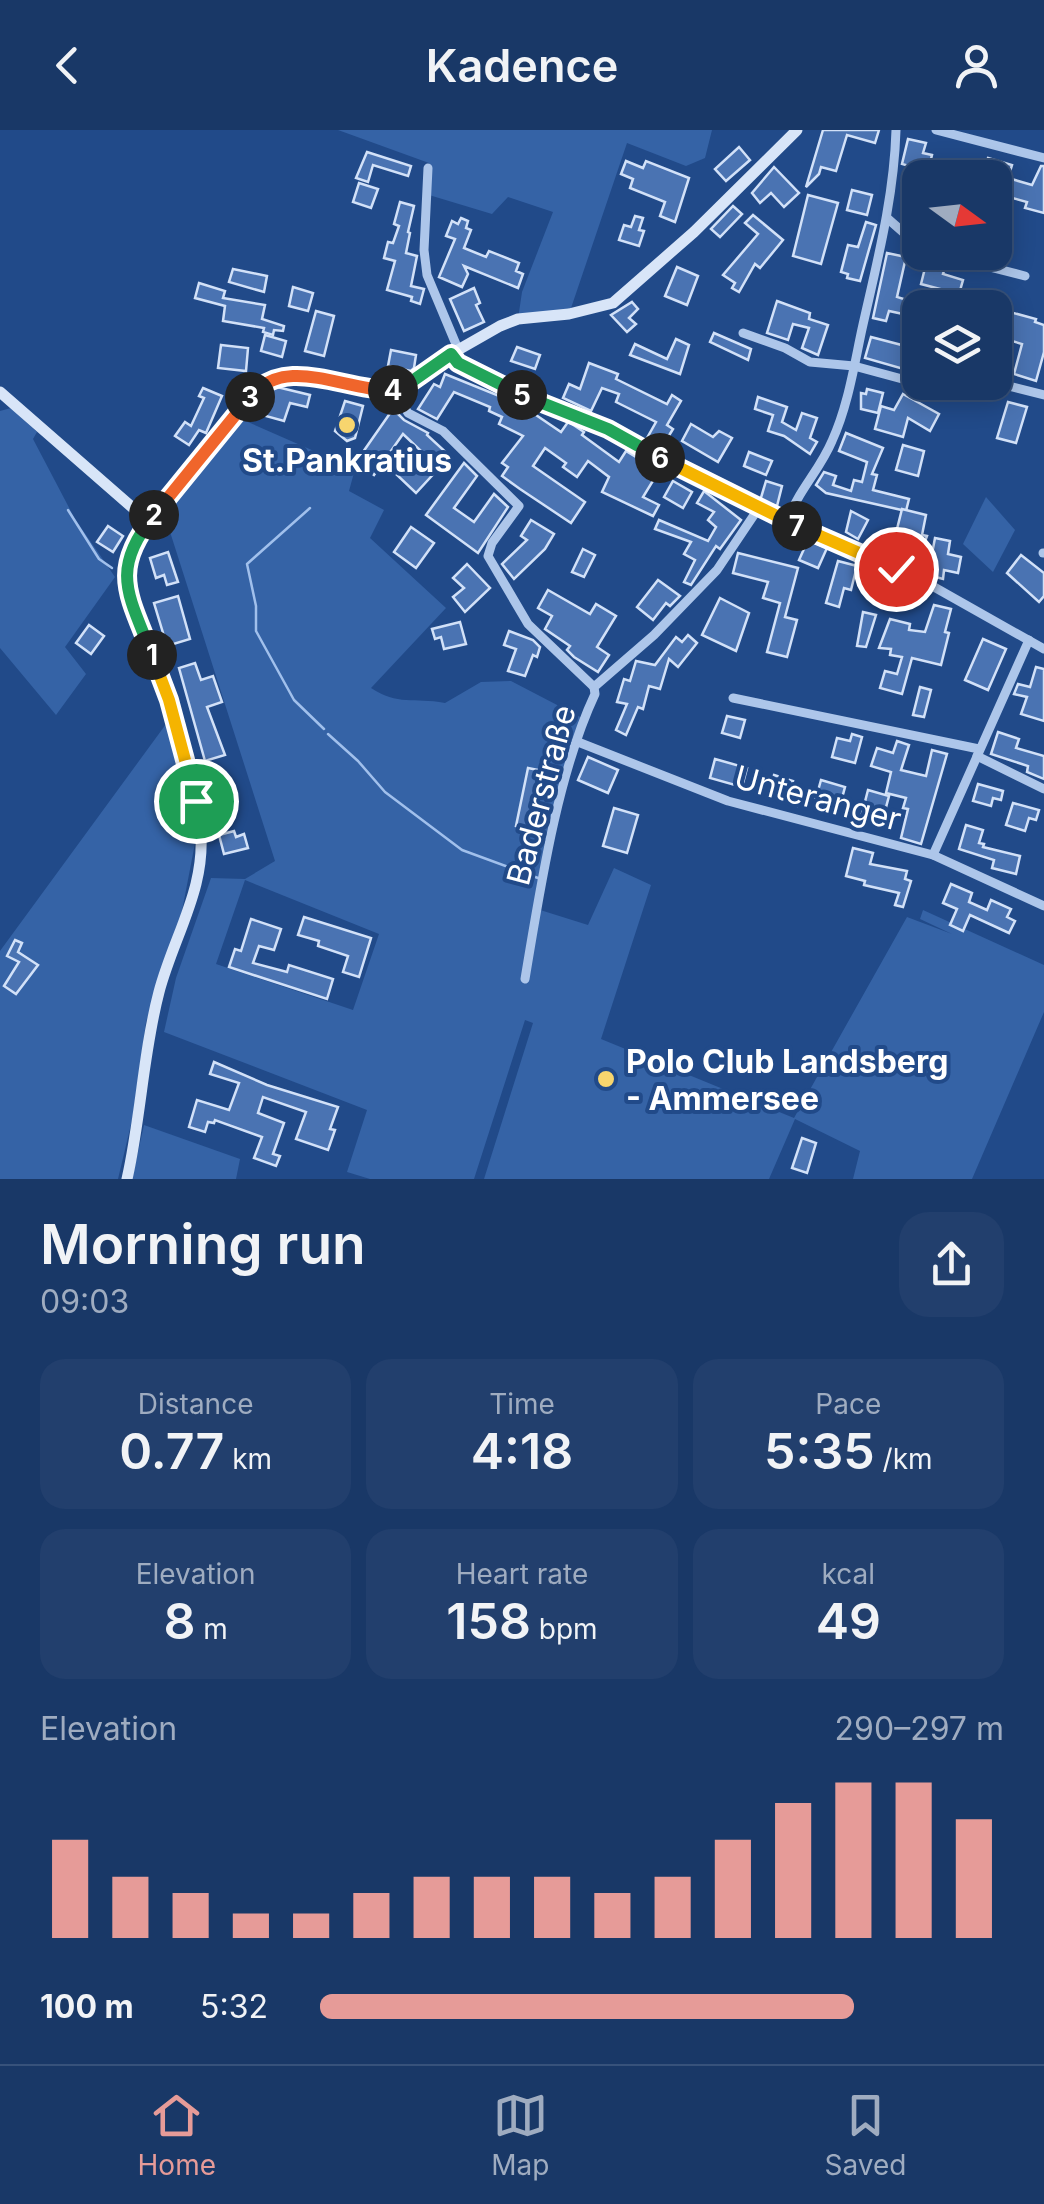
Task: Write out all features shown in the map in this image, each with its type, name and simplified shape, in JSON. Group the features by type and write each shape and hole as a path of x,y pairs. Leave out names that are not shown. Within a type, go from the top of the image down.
{"street":[{"path":"127,1179 159,990 190,909 203,857 184,750 128,592 125,574 138,535 260,384 280,375 310,376 380,390 401,389 455,352 518,319 568,314 613,303 694,232 797,130"},
{"path":"787,522 794,502 833,440 854,366 887,218 895,171 896,130"},
{"path":"936,130 1044,158"},
{"path":"428,168 424,250 427,276 458,363 496,384 608,429 758,509 927,582 1044,649"},
{"path":"887,218 902,231"},
{"path":"1001,270 1025,276"},
{"path":"743,334 785,348 810,362 854,366 902,379"},
{"path":"1012,387 1044,395"},
{"path":"401,389 400,400 408,413 444,431 520,506 492,544 488,556 528,624 594,687"},
{"path":"0,392 149,522"},
{"name":"Baderstraße","path":"525,980 536,909 570,757 595,694 594,687 654,635 718,570 758,509"},
{"path":"933,855 1029,640"},
{"path":"733,698 978,752 1044,790"},
{"name":"Unteranger","path":"578,742 728,801 933,855 1044,906"}],"shaded area":[{"path":"338,130 712,130 705,158 686,166 627,143 569,314 518,319 522,292 553,212 508,197 492,214 429,195 429,163"},
{"path":"11,408 37,432 33,439 75,519 115,577 65,647 86,674 56,715 0,648 0,411"},
{"path":"241,419 355,469 349,491 384,510 370,538 446,608 371,688 398,699 445,703 481,682 511,681 584,719 570,757 537,909 588,925 614,868 651,885 601,1039 794,1118 907,917 952,934 920,919 923,910 1044,965 1044,1012 972,1179 853,1179 860,1151 795,1119 769,1179 484,1179 533,1023 525,1020 474,1179 370,1179 347,1172 367,1110 164,1032 176,978 211,878 245,879 275,861 164,513","holes":["245,880 379,934 353,1010 216,964"]},
{"path":"986,497 1015,530 993,572 963,544"},
{"path":"169,720 196,838 181,916 146,1022 133,1116 118,1179 0,1179 0,951"},
{"path":"144,1125 240,1159 236,1179 132,1179"}],"building":[{"path":"823,130 879,130 875,143 847,135 836,171 821,167 806,187"},
{"path":"908,139 926,143 923,153 932,155 931,160 903,160"},
{"path":"739,147 750,160 726,181 715,169"},
{"path":"367,152 411,166 408,176 373,165 368,182 356,178"},
{"path":"626,161 643,168 646,161 689,178 675,222 660,216 665,202 630,188 633,179 621,174"},
{"path":"1044,166 1044,213 1025,208 1027,202 1012,198 1012,179 1032,185"},
{"path":"774,167 799,193 784,207 771,193 760,203 752,193"},
{"path":"359,183 378,189 371,208 353,202"},
{"path":"852,190 872,195 867,215 847,210"},
{"path":"808,195 838,203 821,264 793,256"},
{"path":"400,202 414,206 406,253 417,256 411,286 424,289 420,304 411,301 412,297 387,290 395,261 384,258 388,242 393,243 399,226 394,224"},
{"path":"733,206 742,214 720,237 711,229"},
{"path":"753,215 783,240 760,268 755,264 739,292 732,288 735,283 723,275 758,234 745,223"},
{"path":"635,216 643,218 639,246 619,240 624,225 631,227"},
{"path":"461,218 468,221 466,228 471,230 464,248 486,257 489,251 519,263 516,271 523,274 518,288 464,266 468,274 462,287 439,277 455,239 446,236 452,221 458,224"},
{"path":"866,222 876,225 860,281 841,272 848,245 858,247"},
{"path":"887,253 902,256 897,297 902,298 902,314 889,311 886,321 873,318"},
{"path":"677,267 698,276 687,305 665,296"},
{"path":"233,269 267,276 264,292 229,282"},
{"path":"924,270 944,270 943,274 963,280 960,290 921,284"},
{"path":"199,283 225,291 223,298 265,305 262,319 284,326 283,331 274,330 273,335 263,332 264,328 223,321 225,306 195,298"},
{"path":"293,287 313,293 308,311 289,306"},
{"path":"474,288 484,322 464,331 450,299"},
{"path":"777,301 810,313 809,319 828,325 818,355 802,348 809,328 793,324 788,340 767,333"},
{"path":"632,302 638,309 629,318 636,324 627,332 611,315"},
{"path":"316,311 334,316 324,356 305,351"},
{"path":"1012,313 1044,325 1044,352 1036,381 1014,374 1022,344 1012,341"},
{"path":"714,333 751,349 748,360 710,342"},
{"path":"265,335 286,341 282,357 261,351"},
{"path":"871,337 902,345 902,369 865,358"},
{"path":"676,339 689,345 680,374 630,355 635,344 667,359"},
{"path":"221,345 248,348 246,371 218,368"},
{"path":"517,347 540,355 535,369 511,361"},
{"path":"391,350 416,355 414,368 411,371 388,366"},
{"path":"589,363 618,374 616,379 667,404 672,395 681,401 667,425 673,429 662,447 647,438 656,422 616,402 619,394 602,388 591,411 563,398 569,384 580,389"},
{"path":"445,374 534,410 561,432 568,422 572,424 619,462 626,451 659,471 643,497 659,505 653,516 602,492 609,477 588,461 577,477 545,448 533,466 585,502 571,523 520,489 502,476 508,467 502,463 523,436 499,424 502,417 489,411 490,407 454,392 437,419 418,409 434,384 440,387"},
{"path":"277,387 310,395 307,407 290,403 284,421 262,415 269,391"},
{"path":"203,388 222,396 206,433 199,430 189,445 175,436 185,422 191,426 204,398 199,396"},
{"path":"867,389 883,393 878,413 861,409 861,393 866,394"},
{"path":"902,396 902,400 914,400 939,414 930,431 908,418 903,437 875,429 881,406 894,410"},
{"path":"758,397 787,407 782,422 796,430 802,413 817,418 810,438 817,442 810,454 784,436 768,431 773,415 755,409"},
{"name":"St.Pankratius","path":"345,401 363,406 355,438 347,441 335,431"},
{"path":"1008,402 1027,407 1016,443 997,438"},
{"path":"393,409 428,433 450,456 416,493 397,475 420,450 403,434 374,475 356,462"},
{"path":"691,424 713,437 719,431 732,438 718,462 682,441"},
{"path":"846,433 883,448 872,474 877,475 873,490 909,499 906,511 826,493 816,485 824,472 836,476 833,485 851,491 854,480 862,482 867,462 839,451"},
{"path":"903,445 924,451 918,476 896,470"},
{"path":"749,452 772,461 766,475 744,466"},
{"path":"464,463 477,476 454,508 474,522 494,494 508,507 478,553 426,515"},
{"path":"673,481 692,492 683,508 664,497"},
{"path":"766,481 782,486 777,506 760,501"},
{"path":"704,491 741,520 720,549 716,546 691,585 684,582 695,560 684,554 691,542 655,529 659,520 708,541 716,527 708,520 714,512 697,503"},
{"path":"902,509 926,515 922,535 927,536 919,559 891,553"},
{"path":"851,511 868,520 858,539 846,532"},
{"path":"531,520 554,534 545,549 514,579 502,564 527,540 521,536"},
{"path":"108,526 123,536 113,552 97,542"},
{"path":"411,527 434,543 416,568 394,552"},
{"path":"935,538 950,541 948,554 961,557 958,573 944,570 943,579 928,575"},
{"path":"808,540 827,548 818,568 799,560"},
{"path":"583,549 595,555 584,577 572,572"},
{"path":"168,552 178,582 167,585 164,575 156,578 150,558"},
{"path":"738,553 798,568 785,617 797,620 787,657 767,652 780,603 763,598 768,582 733,573"},
{"path":"1021,555 1044,573 1044,596 1039,602 1007,573"},
{"path":"838,561 857,566 851,590 844,588 839,607 826,603"},
{"path":"467,564 490,588 465,612 453,597 464,588 453,578"},
{"path":"658,580 680,596 670,606 666,603 653,620 637,607"},
{"path":"548,590 590,614 596,604 616,616 597,647 609,655 598,672 574,657 567,650 570,646 545,629 552,616 538,608"},
{"path":"178,596 190,639 167,646 154,603"},
{"path":"720,598 749,613 736,651 702,635"},
{"path":"934,605 951,609 941,665 912,658 902,694 880,688 885,671 897,674 902,657 890,655 891,649 879,648 890,619 910,624 909,630 925,632"},
{"path":"863,612 876,615 866,647 857,646"},
{"path":"460,622 466,644 444,649 441,637 435,639 432,629"},
{"path":"89,625 104,636 91,654 76,643"},
{"path":"509,631 533,640 540,647 525,676 508,671 516,649 504,645"},
{"path":"688,635 697,643 678,667 669,659 660,689 649,686 643,709 638,707 626,735 616,730 627,704 617,702 624,679 630,681 636,661 655,665 676,637 682,642"},
{"path":"983,639 1006,649 988,690 965,680"},
{"path":"195,663 201,680 213,676 222,702 207,707 225,755 205,761 179,668"},
{"path":"1036,667 1044,669 1044,721 1021,714 1027,697 1014,694 1018,684 1030,687"},
{"path":"920,687 931,690 924,717 913,715"},
{"path":"727,716 745,720 740,738 722,733"},
{"path":"998,732 1019,739 1016,748 1044,756 1044,779 1027,772 1028,766 991,754"},
{"path":"852,734 862,737 855,763 832,757 837,738 850,741"},
{"path":"897,741 909,745 901,770 926,776 932,750 947,754 921,844 901,838 908,809 903,808 906,798 886,793 891,772 871,766 877,748 893,753"},
{"path":"588,757 618,770 608,793 578,780"},
{"path":"715,759 747,768 742,787 710,778"},
{"path":"528,768 543,771 532,829 516,826"},
{"path":"774,775 793,781 791,789 801,792 797,806 768,795"},
{"path":"821,780 845,787 838,813 825,810 827,801 816,798"},
{"path":"978,784 1003,791 1001,800 993,798 991,806 973,801"},
{"path":"868,790 889,796 881,826 860,821"},
{"path":"1013,803 1039,810 1036,820 1029,818 1025,831 1006,825"},
{"path":"614,808 638,815 627,853 603,846"},
{"path":"966,825 983,830 979,843 983,847 1020,856 1016,874 992,868 994,860 959,849"},
{"path":"234,831 236,837 244,834 248,848 224,854 219,835"},
{"path":"853,848 873,853 870,864 907,871 905,879 911,881 903,907 895,905 899,893 864,885 865,881 846,876"},
{"path":"951,884 972,893 969,902 987,910 991,900 1011,909 1007,917 1015,921 1009,933 970,915 963,931 950,925 957,909 943,903"},
{"path":"304,917 371,938 359,977 343,972 348,956 298,935"},
{"path":"251,919 281,929 274,950 259,946 253,963 287,972 289,965 333,979 327,999 229,967 235,949 241,951"},
{"path":"15,940 22,943 18,952 38,965 16,994 4,986 19,962 7,956"},
{"path":"214,1062 267,1085 338,1107 328,1150 296,1139 306,1112 263,1097 258,1113 284,1123 273,1154 280,1156 276,1166 254,1158 262,1137 215,1120 208,1122 205,1132 189,1127 197,1100 229,1110 239,1083 210,1074"},
{"path":"802,1138 816,1143 807,1173 792,1168"}],"waterway":[{"path":"310,508 247,564 256,606 256,631 294,700 324,729"},
{"path":"68,510 99,559 112,568"},
{"path":"328,734 385,792 462,850 538,878"}],"place":[{"name":"St.Pankratius","path":"347,425"},
{"name":"Polo Club Landsberg - Ammersee","path":"606,1079"}],"route":[{"path":"196,801 169,700 128,592 128,557 138,535 260,384 280,375 310,376 380,390 401,389 451,354 458,363 496,384 608,429 758,509 896,569"}]}
